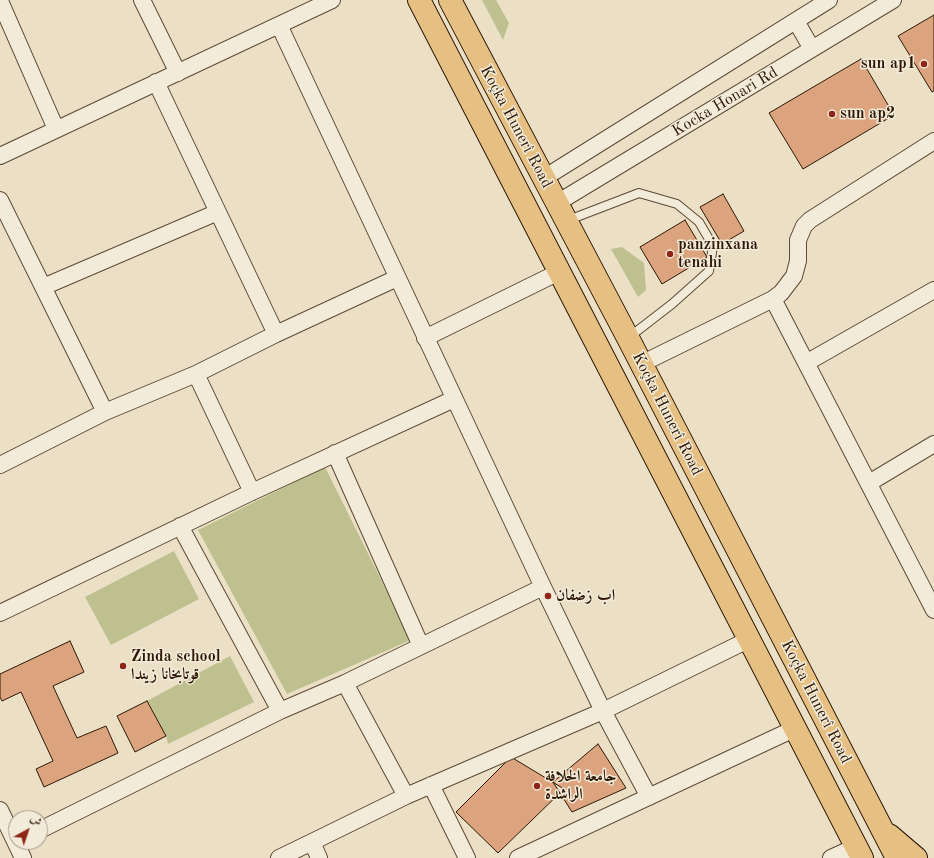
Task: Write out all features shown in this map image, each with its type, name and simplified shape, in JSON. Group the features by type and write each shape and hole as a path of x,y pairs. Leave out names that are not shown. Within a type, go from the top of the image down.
{"main road":[{"path":"419,0 796,728 858,852"},
{"name":"Koçka Hunerî Road","path":"450,0 628,338 897,858"},
{"path":"882,829 916,858"}],"street":[{"path":"142,0 178,73"},
{"path":"0,156 332,0"},
{"name":"Kocka Honari Rd","path":"544,178 829,0"},
{"name":"Kocka Honari Rd","path":"561,212 812,49 893,0"},
{"path":"0,1 56,130"},
{"path":"796,21 812,49"},
{"path":"279,25 542,587 603,711 649,797"},
{"path":"156,82 276,334"},
{"path":"641,364 773,299 785,289 794,276 798,261 798,240 804,226 810,220 934,141"},
{"path":"0,200 105,412"},
{"path":"43,287 218,212"},
{"path":"425,338 559,272"},
{"path":"0,465 105,412 196,374 276,334 397,278"},
{"path":"806,363 934,290"},
{"path":"773,299 934,610"},
{"path":"196,374 252,492"},
{"path":"0,613 335,453 454,400"},
{"path":"869,482 934,444"},
{"path":"335,453 420,646"},
{"path":"180,526 280,711"},
{"path":"48,826 280,711 345,683 542,587"},
{"path":"279,858 406,796 603,711 750,639"},
{"path":"345,683 406,796"},
{"path":"518,858 796,728"},
{"path":"431,785 467,858"},
{"path":"0,810 8,826"},
{"path":"312,842 319,858"},
{"path":"831,858 858,852"}],"lane":[{"path":"561,212 639,193 677,204 699,222 713,246 710,271 672,304 628,338"}],"green space":[{"path":"482,0 496,0 509,23 503,40"},
{"path":"622,247 644,263 646,290 638,297 611,249"},
{"path":"325,467 411,640 287,694 198,530"},
{"path":"174,551 199,599 111,645 85,597"},
{"path":"230,656 254,702 168,744 166,736 147,701"}],"building":[{"name":"sun ap1","path":"934,15 934,91 932,92 898,36"},
{"name":"sun ap2","path":"861,59 894,115 803,169 769,113"},
{"path":"723,194 744,231 722,244 700,207"},
{"path":"685,220 707,257 662,284 640,247"},
{"path":"70,641 84,672 53,686 77,738 106,726 118,753 44,787 36,769 53,761 21,692 2,701 0,697 0,674"},
{"path":"147,701 166,736 135,752 117,716"},
{"path":"598,744 626,788 572,812 553,782"},
{"path":"511,757 564,789 498,853 456,812"}],"place":[{"name":"sun ap1","path":"924,64"},
{"name":"sun ap2","path":"832,114"},
{"name":"panzinxana tenahi","path":"670,254"},
{"name":"اب زضفان","path":"548,596"},
{"name":"Zinda school قوتابخانا زیندا","path":"123,666"},
{"name":"جامعة الخلافة الراشدة","path":"537,786"}]}
